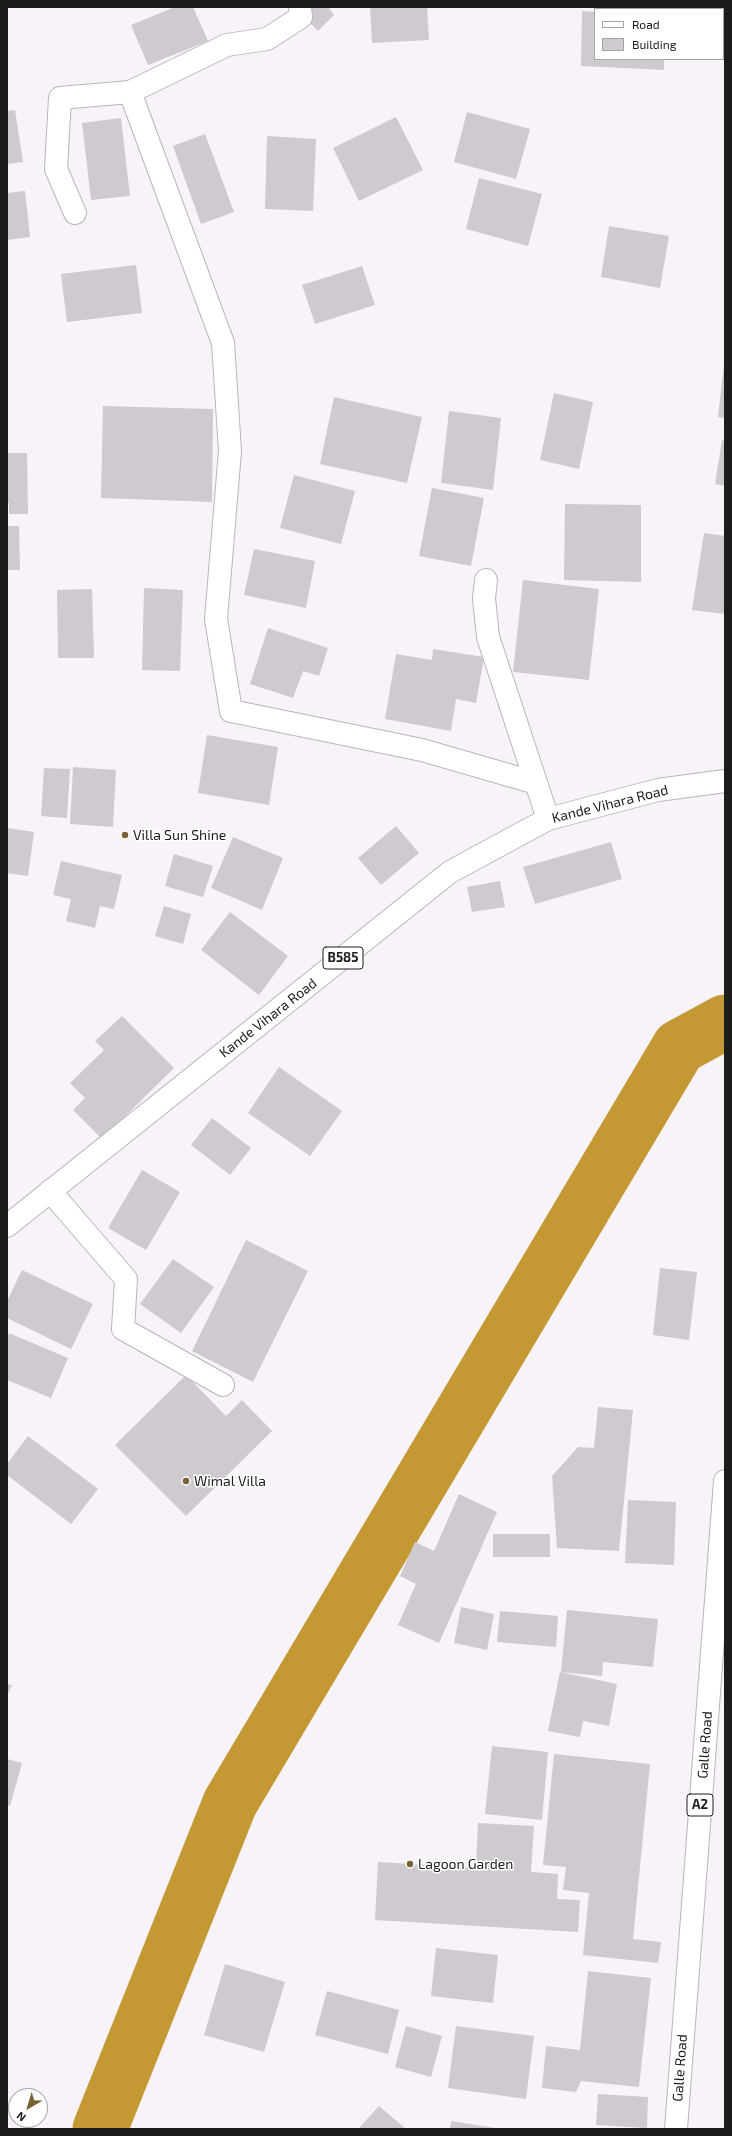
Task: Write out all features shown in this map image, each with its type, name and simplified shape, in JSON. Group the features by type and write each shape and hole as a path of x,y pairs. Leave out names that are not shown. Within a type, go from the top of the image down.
{"main road":[{"path":"75,213 56,169 60,98 130,92 228,45 267,39 301,17 300,7"},
{"path":"130,92 223,343 230,451 216,620 231,710 422,750 536,783"},
{"path":"486,580 484,598 488,637 548,819"},
{"name":"Kande Vihara Road","path":"7,1226 450,872 548,819 658,790 725,781"},
{"path":"50,1191 126,1279 123,1329 223,1386"},
{"name":"Galle Road","path":"676,2129 725,1481"}],"building":[{"path":"175,7 193,7 208,41 148,65 131,25"},
{"path":"294,7 328,7 334,15 318,31"},
{"path":"370,7 427,7 429,40 372,43"},
{"path":"677,7 712,7 711,8"},
{"path":"582,11 594,12 594,60 664,60 664,70 581,66"},
{"path":"15,110 23,162 7,164 7,111"},
{"path":"467,112 530,129 516,179 454,162"},
{"path":"396,117 423,170 359,201 333,148"},
{"path":"121,118 130,196 91,200 82,123"},
{"path":"205,134 234,212 201,224 173,146"},
{"path":"267,136 316,139 313,211 265,209"},
{"path":"479,178 542,194 528,246 466,229"},
{"path":"25,191 30,237 7,240 7,193"},
{"path":"609,226 669,236 660,288 601,277"},
{"path":"136,265 142,313 67,322 61,274"},
{"path":"362,266 375,305 315,324 302,285"},
{"path":"725,364 725,418 718,417"},
{"path":"554,393 593,402 579,469 540,460"},
{"path":"334,397 422,417 407,483 320,464"},
{"path":"103,406 213,409 212,502 101,498"},
{"path":"449,411 501,418 493,490 441,483"},
{"path":"722,440 725,441 725,486 715,484"},
{"path":"7,453 27,453 28,514 9,514 9,503 7,503"},
{"path":"294,475 355,491 341,544 280,528"},
{"path":"432,488 484,498 471,566 419,556"},
{"path":"565,504 641,505 641,582 564,580"},
{"path":"7,526 19,526 20,570 7,570"},
{"path":"704,533 725,536 725,614 692,610"},
{"path":"254,549 315,561 306,608 244,595"},
{"path":"523,580 599,589 589,680 513,672"},
{"path":"144,588 183,590 180,671 142,670"},
{"path":"92,589 94,658 58,658 57,590"},
{"path":"268,628 328,648 319,676 303,671 293,698 250,684"},
{"path":"433,649 484,657 476,703 456,699 451,731 385,719 396,654 432,660"},
{"path":"207,735 278,747 269,805 198,793"},
{"path":"73,767 116,770 113,827 70,824"},
{"path":"44,768 70,769 67,818 41,816"},
{"path":"396,826 419,853 381,885 358,858"},
{"path":"7,828 34,832 28,876 7,873"},
{"path":"233,837 283,858 262,910 211,888"},
{"path":"611,842 622,879 535,904 523,867"},
{"path":"174,854 213,866 203,897 165,886"},
{"path":"61,861 122,875 114,909 100,906 95,928 66,921 71,899 53,895"},
{"path":"500,881 505,907 472,912 467,887"},
{"path":"164,906 191,914 183,944 155,936"},
{"path":"230,912 288,956 259,995 201,950"},
{"path":"122,1016 174,1068 102,1139 73,1110 85,1098 70,1083 104,1050 95,1041"},
{"path":"279,1067 342,1111 310,1156 248,1113"},
{"path":"212,1118 251,1148 230,1175 191,1145"},
{"path":"142,1170 180,1192 146,1250 108,1228"},
{"path":"246,1240 308,1271 253,1382 192,1351"},
{"path":"173,1259 214,1287 181,1333 140,1304"},
{"path":"660,1268 697,1272 689,1340 653,1335"},
{"path":"22,1270 93,1304 71,1349 7,1318 7,1301"},
{"path":"9,1333 68,1358 51,1398 7,1380 7,1339"},
{"name":"Wimal Villa","path":"186,1375 226,1416 242,1400 272,1431 186,1516 115,1445"},
{"path":"598,1407 633,1410 619,1551 557,1548 552,1476 578,1447 594,1448"},
{"path":"28,1436 98,1489 71,1524 7,1475 7,1464"},
{"path":"459,1494 497,1512 439,1643 398,1625 416,1584 400,1576 415,1542 434,1551"},
{"path":"628,1500 676,1502 674,1565 625,1563"},
{"path":"493,1534 550,1534 550,1557 493,1557"},
{"path":"461,1607 494,1614 487,1650 454,1643"},
{"path":"567,1610 658,1619 653,1667 603,1662 602,1676 561,1672"},
{"path":"500,1611 558,1616 556,1647 497,1642"},
{"path":"560,1672 617,1684 609,1726 583,1721 580,1737 548,1731"},
{"path":"7,1684 12,1685 7,1696"},
{"path":"492,1746 548,1752 542,1820 485,1814"},
{"path":"554,1754 650,1764 633,1939 661,1942 658,1963 583,1955 589,1893 563,1890 566,1867 543,1865"},
{"path":"7,1759 22,1763 10,1806 7,1805"},
{"path":"478,1823 534,1826 531,1872 558,1874 557,1899 580,1900 578,1932 375,1920 378,1862 476,1868"},
{"path":"436,1948 498,1955 493,2003 431,1996"},
{"path":"225,1964 285,1982 264,2052 204,2035"},
{"path":"588,1971 651,1978 639,2087 581,2081 576,2092 542,2088 546,2046 580,2050"},
{"path":"327,1991 399,2010 388,2054 315,2035"},
{"path":"406,2026 442,2036 431,2077 395,2067"},
{"path":"456,2026 534,2036 526,2099 448,2088"},
{"path":"598,2094 648,2097 647,2128 596,2125"},
{"path":"379,2106 406,2129 358,2129"},
{"path":"451,2121 495,2128 495,2129 450,2129"}],"waterway":[{"path":"100,2129 230,1803 679,1047 725,1022"}],"place":[{"name":"Villa Sun Shine","path":"125,835"},
{"name":"Wimal Villa","path":"186,1481"},
{"name":"Lagoon Garden","path":"410,1864"}]}
